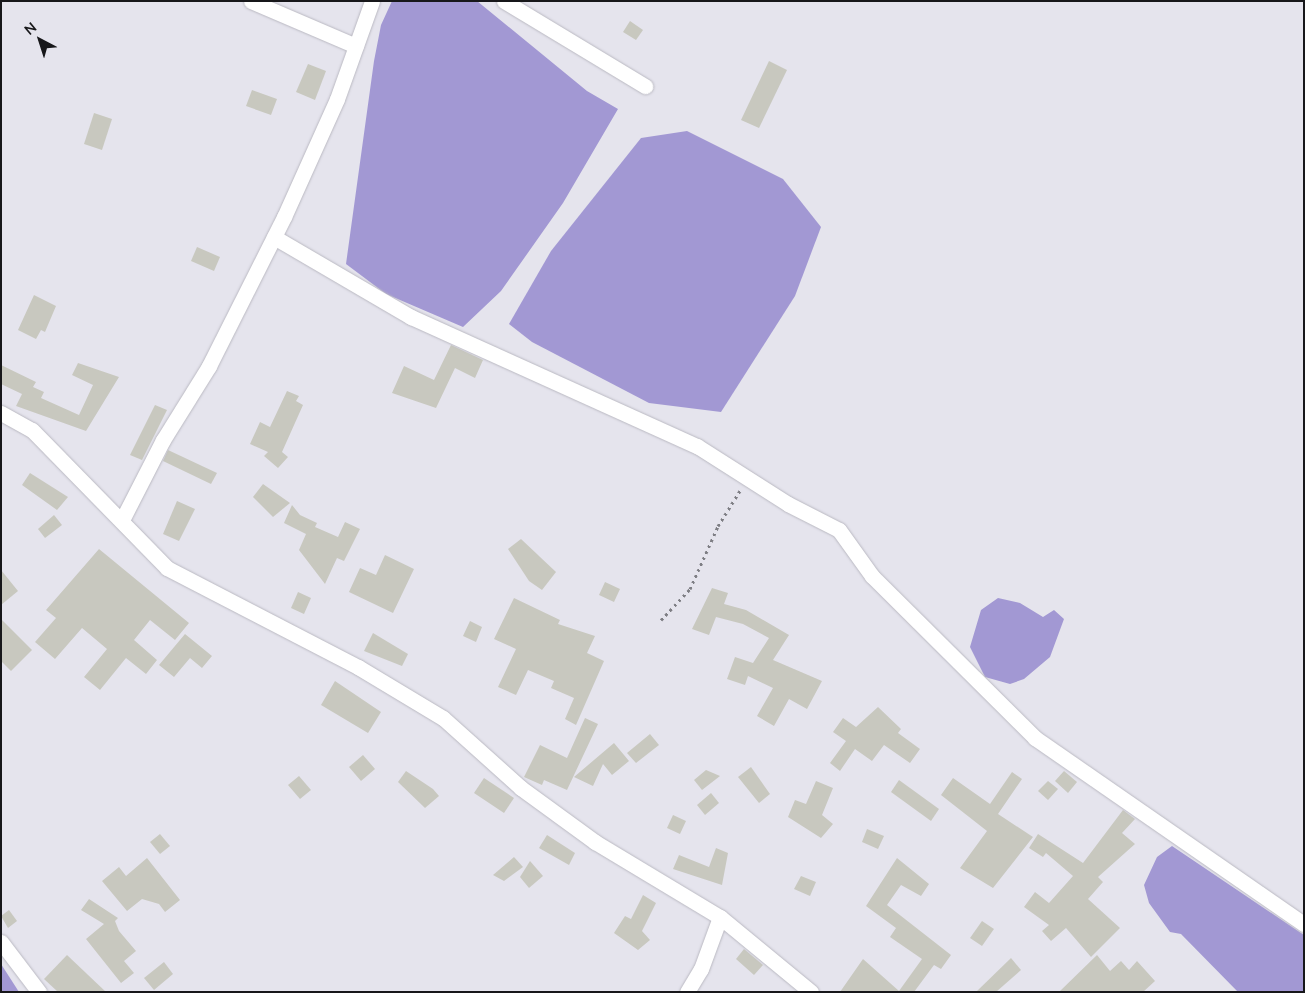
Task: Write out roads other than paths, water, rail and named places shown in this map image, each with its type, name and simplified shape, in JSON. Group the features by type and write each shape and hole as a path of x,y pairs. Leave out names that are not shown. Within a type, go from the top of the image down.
{"street":[{"path":"251,1 356,46"},
{"path":"122,520 163,440 209,366 274,237 356,46 372,1"},
{"path":"504,1 645,86"},
{"path":"274,237 411,317 697,446 748,478 839,530 872,576 1035,738 1304,924"},
{"path":"1,413 32,430 167,568 358,667 443,718 521,788 588,837 720,916 811,992"},
{"path":"687,992 701,969 720,916"},
{"path":"1,942 39,992"}]}
